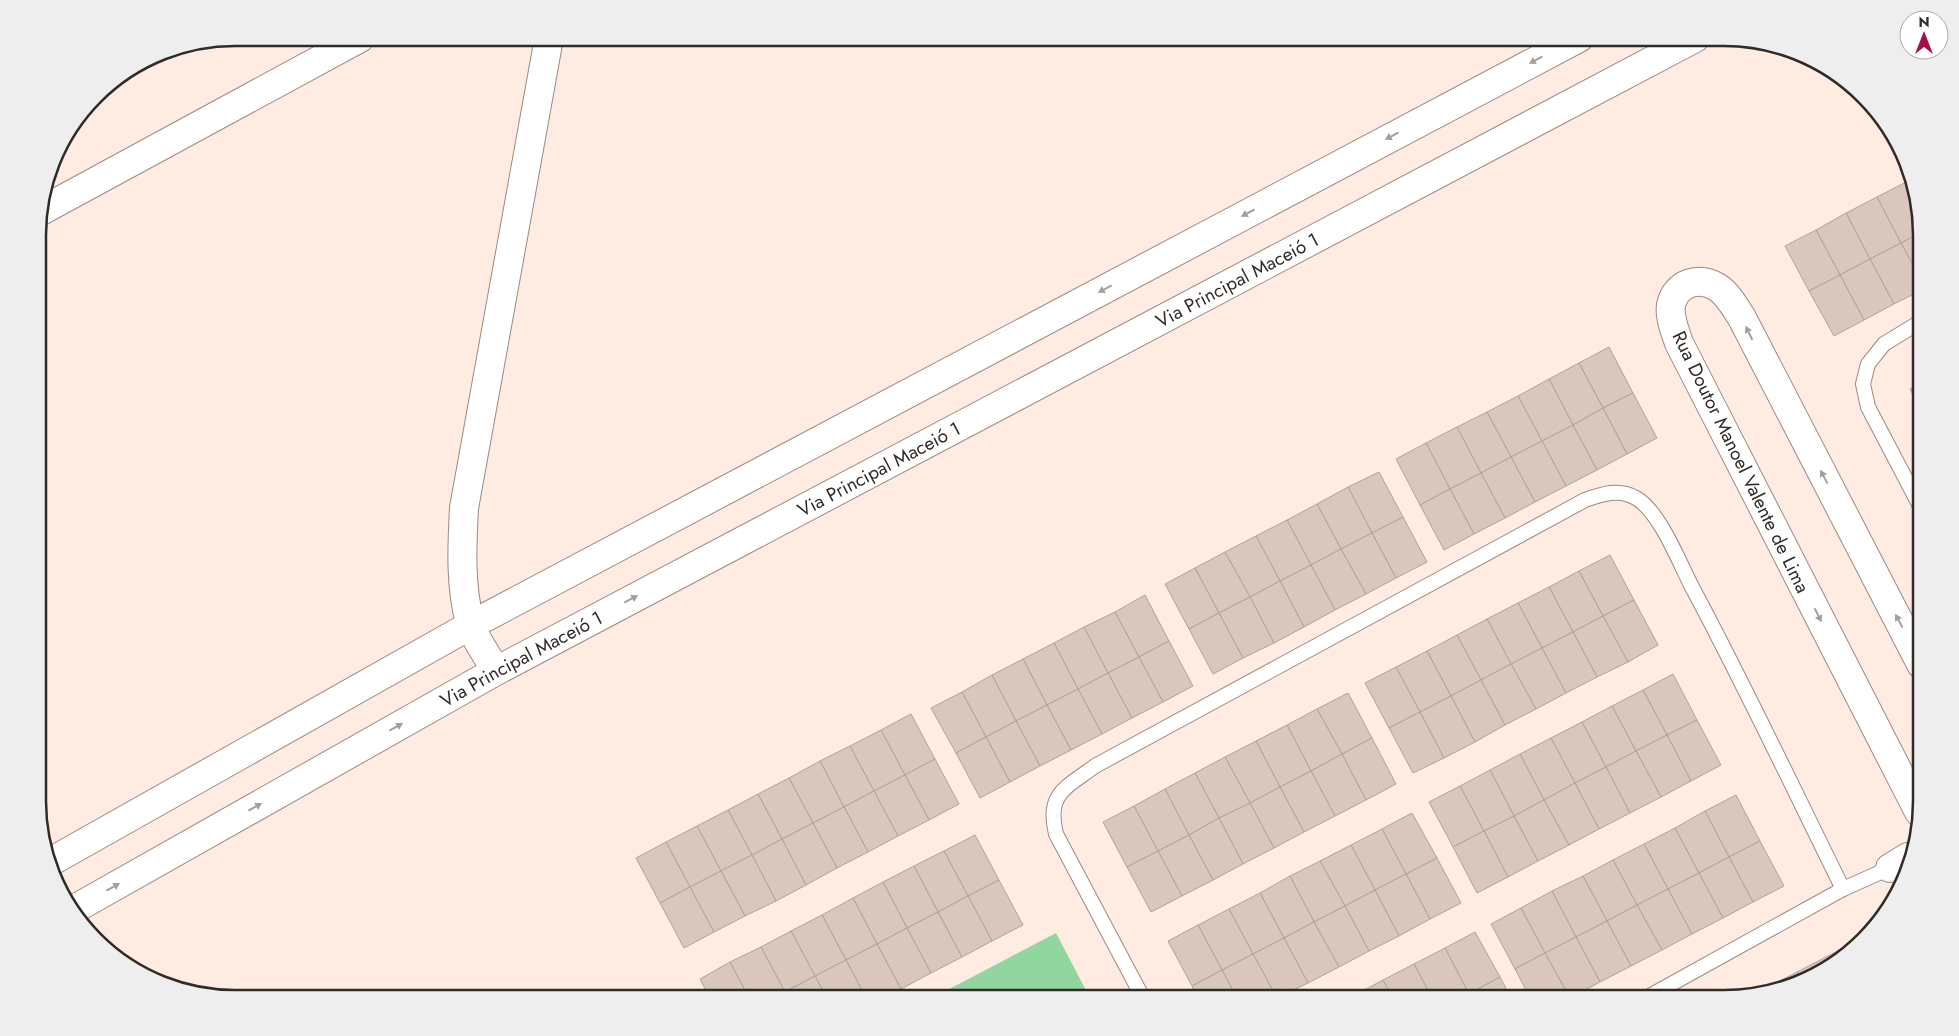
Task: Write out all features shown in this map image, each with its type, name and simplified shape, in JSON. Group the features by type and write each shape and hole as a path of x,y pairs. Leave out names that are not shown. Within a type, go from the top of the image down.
{"street":[{"path":"49,207 345,46"},
{"path":"496,671 471,625 464,581 464,508 548,46"},
{"path":"55,859 471,625 1564,46"},
{"name":"Via Principal Maceió 1","path":"79,907 496,671 1679,46"},
{"name":"Rua Doutor Manoel Valente de Lima","path":"1913,649 1742,318 1728,298 1717,288 1702,282 1686,283 1677,291 1671,306 1672,324 1679,343 1913,796"}],"lane":[{"path":"1913,326 1884,344 1868,364 1863,384 1868,407 1913,493"},
{"path":"1139,990 1056,834 1052,815 1055,801 1064,789 1095,766 1577,505 1604,493 1621,492 1637,498 1656,518 1724,648 1843,889"},
{"path":"1660,990 1843,889 1899,862"}],"green space":[{"path":"1056,933 1086,990 947,990"}],"building":[{"path":"1905,182 1911,210 1913,237 1901,243 1877,197"},
{"path":"1877,197 1901,243 1870,259 1846,213"},
{"path":"1846,213 1870,259 1840,275 1816,230"},
{"path":"1816,230 1840,275 1809,291 1785,246"},
{"path":"1913,237 1913,265 1901,243"},
{"path":"1901,243 1913,265 1913,294 1894,304 1870,259"},
{"path":"1870,259 1894,304 1864,320 1840,275"},
{"path":"1840,275 1864,320 1834,336 1809,291"},
{"path":"1609,347 1633,393 1603,408 1579,363"},
{"path":"1579,363 1603,408 1573,425 1549,379"},
{"path":"1549,379 1573,425 1542,441 1518,396"},
{"path":"1633,393 1657,438 1627,454 1603,408"},
{"path":"1518,396 1542,441 1511,457 1487,412"},
{"path":"1603,408 1627,454 1597,470 1573,425"},
{"path":"1487,412 1511,457 1481,473 1457,427"},
{"path":"1573,425 1597,470 1566,486 1542,441"},
{"path":"1457,427 1481,473 1450,489 1426,443"},
{"path":"1542,441 1566,486 1535,502 1511,457"},
{"path":"1426,443 1450,489 1420,505 1396,459"},
{"path":"1511,457 1535,502 1505,518 1481,473"},
{"path":"1379,472 1403,517 1372,533 1348,487"},
{"path":"1481,473 1505,518 1474,534 1450,489"},
{"path":"1348,487 1372,533 1341,549 1317,504"},
{"path":"1450,489 1474,534 1444,550 1420,505"},
{"path":"1317,504 1341,549 1311,565 1287,520"},
{"path":"1403,517 1427,562 1396,578 1372,533"},
{"path":"1287,520 1311,565 1280,581 1256,536"},
{"path":"1372,533 1396,578 1366,594 1341,549"},
{"path":"1256,536 1280,581 1250,597 1225,552"},
{"path":"1341,549 1366,594 1335,610 1311,565"},
{"path":"1225,552 1250,597 1219,613 1195,568"},
{"path":"1610,555 1634,600 1603,616 1579,571"},
{"path":"1311,565 1335,610 1304,627 1280,581"},
{"path":"1195,568 1219,613 1189,629 1165,584"},
{"path":"1579,571 1603,616 1573,632 1549,587"},
{"path":"1280,581 1304,627 1274,643 1250,597"},
{"path":"1549,587 1573,632 1542,648 1518,603"},
{"path":"1145,595 1169,641 1139,657 1115,612"},
{"path":"1250,597 1274,643 1243,658 1219,613"},
{"path":"1634,600 1658,645 1628,662 1603,616"},
{"path":"1518,603 1542,648 1511,664 1487,619"},
{"path":"1115,612 1139,657 1108,673 1084,627"},
{"path":"1219,613 1243,658 1213,674 1189,629"},
{"path":"1603,616 1628,662 1597,677 1573,632"},
{"path":"1487,619 1511,664 1481,680 1457,635"},
{"path":"1084,627 1108,673 1078,689 1054,643"},
{"path":"1573,632 1597,677 1566,693 1542,648"},
{"path":"1457,635 1481,680 1451,696 1427,651"},
{"path":"1169,641 1193,686 1163,702 1139,657"},
{"path":"1054,643 1078,689 1047,705 1023,659"},
{"path":"1542,648 1566,693 1536,709 1511,664"},
{"path":"1427,651 1451,696 1420,712 1396,667"},
{"path":"1139,657 1163,702 1132,718 1108,673"},
{"path":"1023,659 1047,705 1016,721 992,675"},
{"path":"1511,664 1536,709 1505,725 1481,680"},
{"path":"1396,667 1420,712 1389,728 1365,683"},
{"path":"1108,673 1132,718 1102,734 1078,689"},
{"path":"1673,674 1697,720 1667,735 1643,690"},
{"path":"992,675 1016,721 986,737 962,692"},
{"path":"1481,680 1505,725 1475,742 1451,696"},
{"path":"1078,689 1102,734 1071,750 1047,705"},
{"path":"1643,690 1667,735 1636,751 1612,706"},
{"path":"962,692 986,737 956,753 931,708"},
{"path":"1348,693 1372,738 1342,754 1317,709"},
{"path":"1451,696 1475,742 1444,758 1420,712"},
{"path":"1047,705 1071,750 1040,766 1016,721"},
{"path":"1612,706 1636,751 1606,767 1582,722"},
{"path":"1317,709 1342,754 1311,771 1287,725"},
{"path":"1420,712 1444,758 1413,773 1389,728"},
{"path":"911,714 935,759 905,775 881,730"},
{"path":"1697,720 1721,765 1691,781 1667,735"},
{"path":"1016,721 1040,766 1010,782 986,737"},
{"path":"1582,722 1606,767 1575,783 1551,738"},
{"path":"1287,725 1311,771 1280,787 1256,741"},
{"path":"881,730 905,775 874,791 850,746"},
{"path":"1667,735 1691,781 1661,797 1636,751"},
{"path":"986,737 1010,782 980,798 956,753"},
{"path":"1372,738 1396,784 1366,800 1342,754"},
{"path":"1551,738 1575,783 1544,800 1520,754"},
{"path":"1256,741 1280,787 1250,803 1225,757"},
{"path":"850,746 874,791 844,807 820,761"},
{"path":"1636,751 1661,797 1630,813 1606,767"},
{"path":"1342,754 1366,800 1335,816 1311,771"},
{"path":"1520,754 1544,800 1514,816 1490,770"},
{"path":"1225,757 1250,803 1219,818 1195,773"},
{"path":"935,759 959,804 929,820 905,775"},
{"path":"820,761 844,807 813,823 789,778"},
{"path":"1606,767 1630,813 1599,829 1575,783"},
{"path":"1490,770 1514,816 1484,831 1460,786"},
{"path":"1311,771 1335,816 1304,832 1280,787"},
{"path":"1195,773 1219,818 1189,835 1165,789"},
{"path":"905,775 929,820 898,836 874,791"},
{"path":"789,778 813,823 782,839 758,794"},
{"path":"1575,783 1599,829 1569,845 1544,800"},
{"path":"1460,786 1484,831 1453,847 1429,802"},
{"path":"1280,787 1304,832 1274,848 1250,803"},
{"path":"1165,789 1189,835 1158,851 1134,806"},
{"path":"874,791 898,836 868,852 844,807"},
{"path":"758,794 782,839 752,855 728,810"},
{"path":"1736,795 1760,841 1729,857 1705,811"},
{"path":"1544,800 1569,845 1538,861 1514,816"},
{"path":"1250,803 1274,848 1243,864 1219,818"},
{"path":"1134,806 1158,851 1127,867 1103,822"},
{"path":"844,807 868,852 837,868 813,823"},
{"path":"728,810 752,855 721,871 697,826"},
{"path":"1705,811 1729,857 1699,873 1675,828"},
{"path":"1412,813 1437,858 1406,874 1382,829"},
{"path":"1514,816 1538,861 1508,877 1484,831"},
{"path":"1219,818 1243,864 1213,880 1189,835"},
{"path":"813,823 837,868 806,885 782,839"},
{"path":"697,826 721,871 690,887 666,842"},
{"path":"1675,828 1699,873 1668,889 1644,844"},
{"path":"1382,829 1406,874 1375,890 1351,845"},
{"path":"1484,831 1508,877 1477,893 1453,847"},
{"path":"975,835 999,880 968,896 944,851"},
{"path":"1189,835 1213,880 1182,896 1158,851"},
{"path":"782,839 806,885 776,901 752,855"},
{"path":"1760,841 1784,886 1753,902 1729,857"},
{"path":"666,842 690,887 660,903 636,858"},
{"path":"1644,844 1668,889 1637,905 1613,860"},
{"path":"1351,845 1375,890 1345,906 1320,861"},
{"path":"944,851 968,896 938,912 914,866"},
{"path":"1158,851 1182,896 1151,912 1127,867"},
{"path":"752,855 776,901 745,916 721,871"},
{"path":"1729,857 1753,902 1723,918 1699,873"},
{"path":"1437,858 1461,903 1430,919 1406,874"},
{"path":"1613,860 1637,905 1607,921 1583,876"},
{"path":"1320,861 1345,906 1314,922 1290,876"},
{"path":"914,866 938,912 907,928 883,882"},
{"path":"721,871 745,916 714,932 690,887"},
{"path":"1699,873 1723,918 1692,934 1668,889"},
{"path":"1406,874 1430,919 1399,936 1375,890"},
{"path":"1290,876 1314,922 1284,938 1260,893"},
{"path":"1583,876 1607,921 1576,937 1552,891"},
{"path":"999,880 1023,925 992,941 968,896"},
{"path":"883,882 907,928 877,944 853,898"},
{"path":"690,887 714,932 684,948 660,903"},
{"path":"1668,889 1692,934 1662,950 1637,905"},
{"path":"1375,890 1399,936 1369,951 1345,906"},
{"path":"1552,891 1576,937 1545,953 1521,908"},
{"path":"1260,893 1284,938 1253,954 1229,909"},
{"path":"968,896 992,941 962,957 938,912"},
{"path":"853,898 877,944 846,960 822,915"},
{"path":"1637,905 1662,950 1631,966 1607,921"},
{"path":"1345,906 1369,951 1339,967 1314,922"},
{"path":"1521,908 1545,953 1515,969 1491,924"},
{"path":"1229,909 1253,954 1222,970 1198,925"},
{"path":"938,912 962,957 931,973 907,928"},
{"path":"822,915 846,960 815,976 791,931"},
{"path":"1607,921 1631,966 1600,982 1576,937"},
{"path":"1314,922 1339,967 1308,983 1284,938"},
{"path":"1198,925 1222,970 1192,986 1168,941"},
{"path":"907,928 931,973 901,989 877,944"},
{"path":"791,931 815,976 789,990 784,990 761,947"},
{"path":"1475,932 1500,977 1476,990 1467,990 1445,948"},
{"path":"1576,937 1600,982 1585,990 1566,990 1545,953"},
{"path":"1284,938 1308,983 1294,990 1273,990 1253,954"},
{"path":"877,944 901,989 862,990 846,960"},
{"path":"761,947 784,990 745,990 730,962"},
{"path":"1445,948 1467,990 1428,990 1414,964"},
{"path":"1841,949 1829,958 1828,956"},
{"path":"1545,953 1566,990 1526,990 1515,969"},
{"path":"1253,954 1273,990 1233,990 1222,970"},
{"path":"1828,956 1829,958 1808,970 1798,974 1797,972"},
{"path":"846,960 862,990 823,990 815,976"},
{"path":"730,962 745,990 706,990 700,979"},
{"path":"1414,964 1428,990 1389,990 1383,980"},
{"path":"1222,970 1233,990 1194,990 1192,986"},
{"path":"1797,972 1798,974 1785,980 1778,982"},
{"path":"815,976 823,990 789,990"},
{"path":"1500,977 1507,990 1476,990"},
{"path":"1383,980 1389,990 1364,990"}]}
